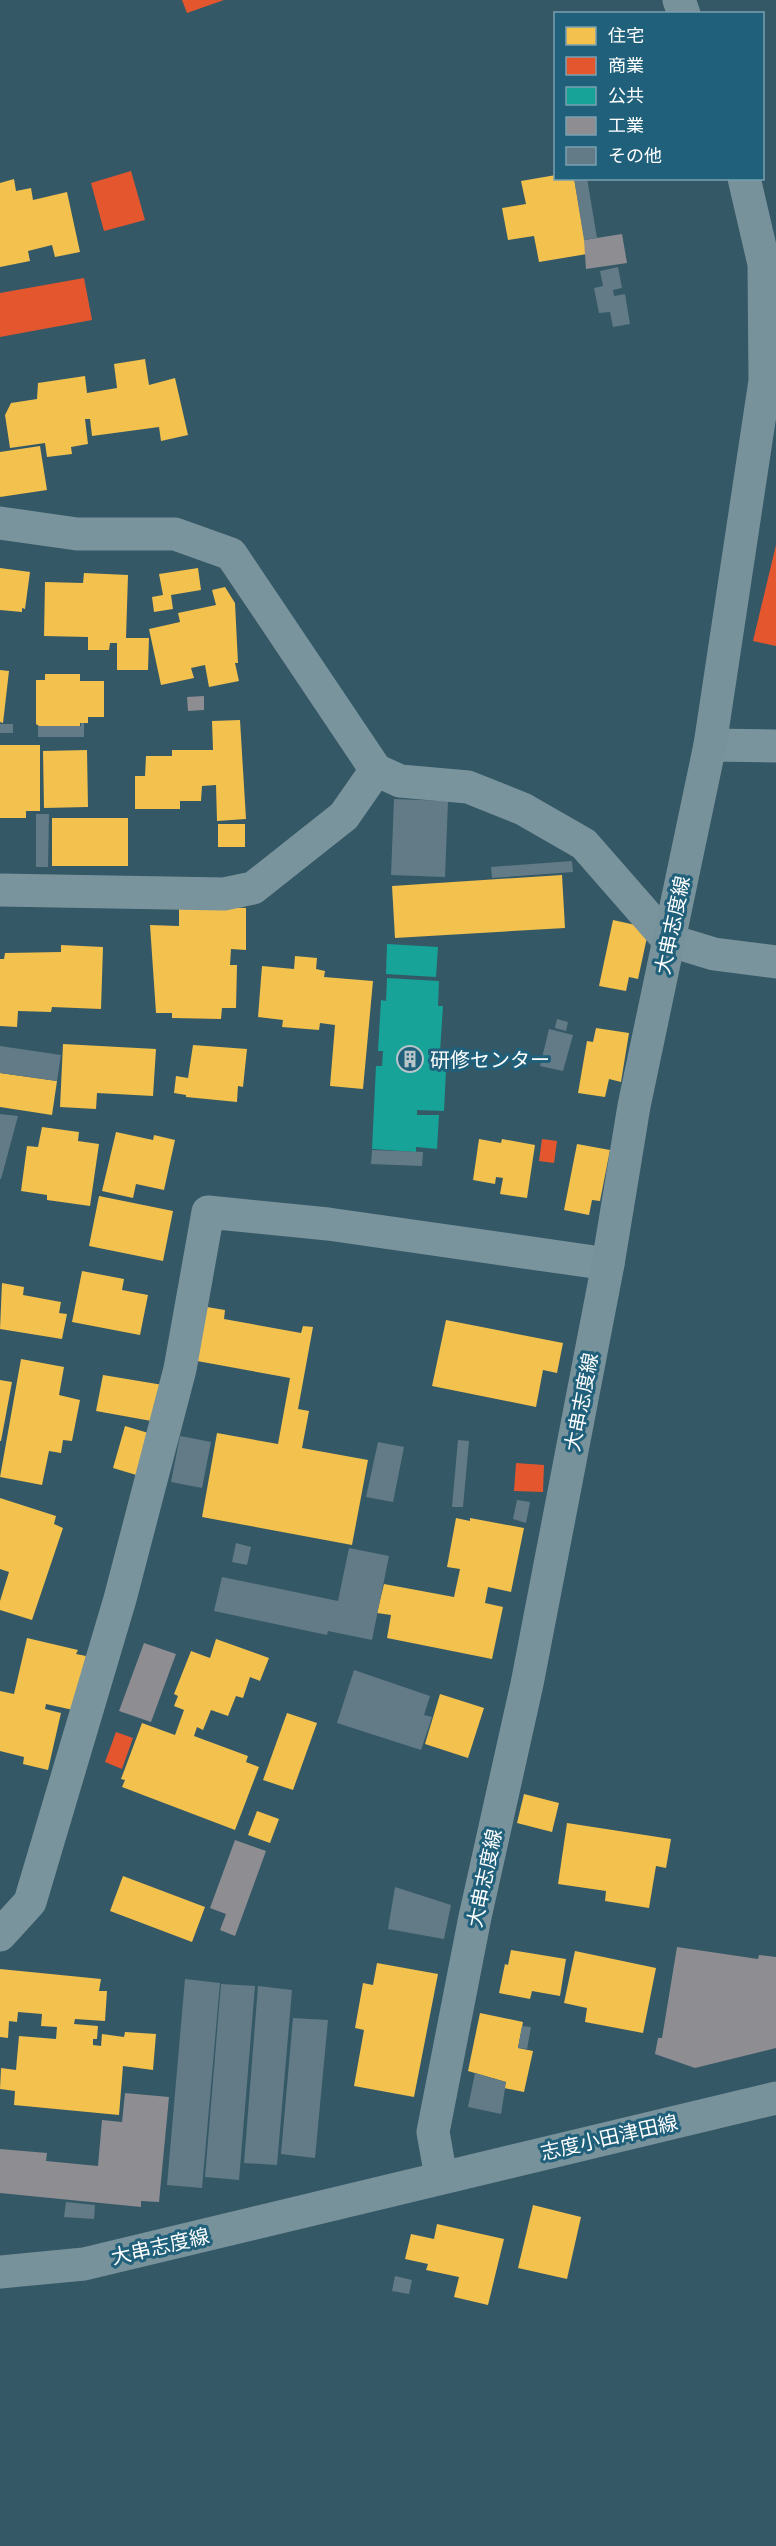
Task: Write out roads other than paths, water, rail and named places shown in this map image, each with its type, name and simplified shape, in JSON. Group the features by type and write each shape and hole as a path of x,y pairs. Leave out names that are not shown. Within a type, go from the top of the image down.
{"main road":[{"name":"大串志度線","path":"0,2272 84,2264 406,2188 441,2176 433,2132 475,1917 527,1684 608,1264 634,1106 710,745 765,381 764,264 744,180"},
{"name":"志度小田津田線","path":"441,2176 776,2098"}],"street":[{"path":"0,523 77,534 175,534 231,554 376,770 400,781 468,787 524,809 584,844 668,940 714,954 776,962"},
{"path":"710,745 776,746"},
{"path":"0,890 224,894 254,888 344,816 376,770"},
{"path":"0,1935 30,1902 120,1599 180,1369 208,1212 351,1227 608,1264"}],"place":[{"name":"研修センター","path":"410,1059"}]}
